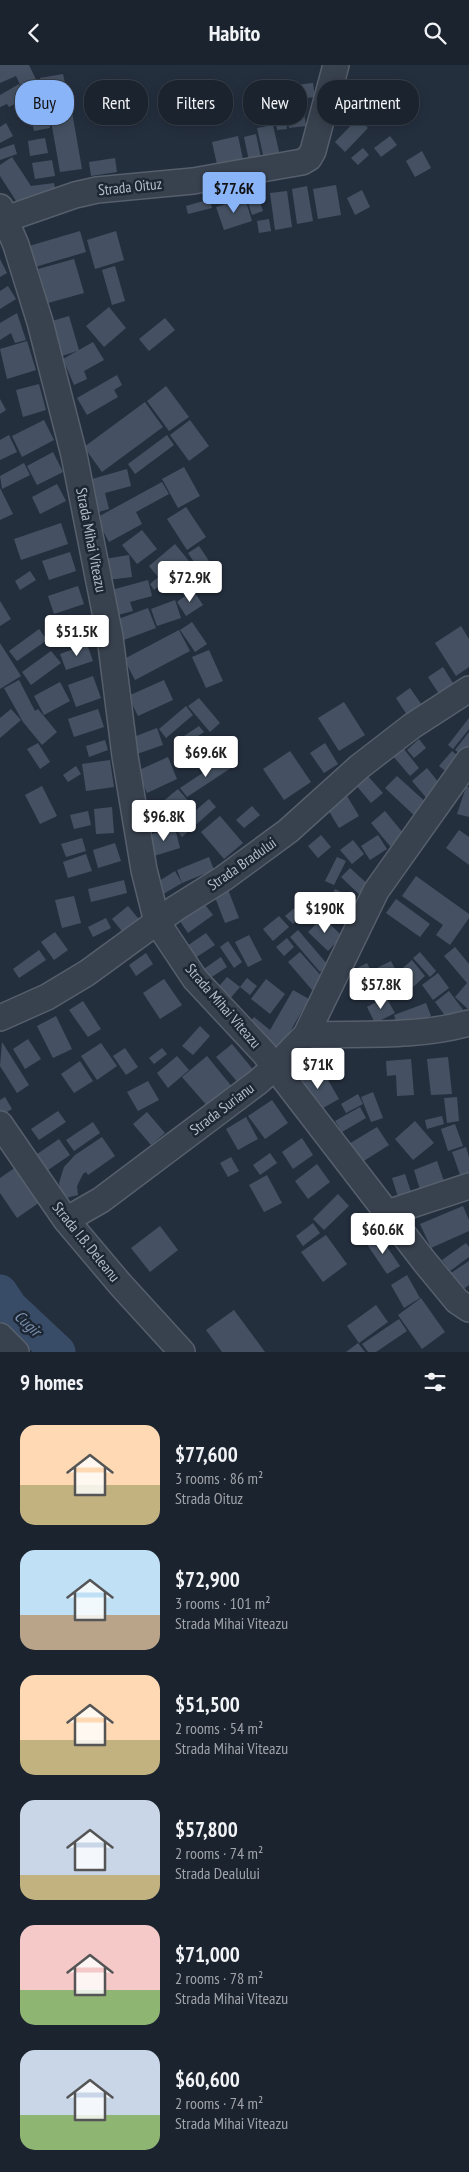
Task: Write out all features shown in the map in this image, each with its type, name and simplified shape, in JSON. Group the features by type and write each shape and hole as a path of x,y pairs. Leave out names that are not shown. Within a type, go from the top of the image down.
{"street":[{"name":"Strada Oituz","path":"3,213 97,190 192,181 302,162 309,158 313,151 336,65"},
{"name":"Strada Mihai Viteazu","path":"3,213 40,322 74,455 110,637 125,756 144,869 157,922 195,979 275,1067 456,1301 469,1309"},
{"name":"Strada Bradului","path":"0,1018 47,997 87,973 157,922 224,878 288,831 359,767 412,726 469,689"},
{"name":"Strada Surianu","path":"66,1220 101,1200 275,1067 306,1035 376,891 469,760"},
{"path":"306,1035 369,1035 417,1032 469,1023"},
{"name":"Strada I.B. Deleanu","path":"0,1124 66,1220 120,1284 182,1352"},
{"path":"388,1213 469,1186"},
{"path":"0,1336 16,1352"}],"building":[{"path":"0,65 29,65 36,80 18,80 16,76 0,83"},
{"path":"63,74 64,80 40,80 40,78"},
{"path":"313,83 315,97 307,98 307,84"},
{"path":"15,86 15,104 9,107 7,104 0,107 0,95"},
{"path":"6,123 13,136 0,143 0,127"},
{"path":"74,123 82,169 60,172 52,125 74,125"},
{"path":"33,125 49,125 50,128 34,131"},
{"path":"273,125 280,156 264,159 257,128"},
{"path":"276,125 287,125 287,129 277,130"},
{"path":"289,125 306,125 306,126 289,128"},
{"path":"351,125 365,125 368,128 345,152 335,142"},
{"path":"256,134 261,158 249,161 244,137"},
{"path":"238,136 244,164 218,169 212,142"},
{"path":"390,136 397,145 381,157 374,148"},
{"path":"45,138 48,153 30,156 28,141"},
{"path":"14,144 17,154 0,160 0,149"},
{"path":"363,148 369,155 358,165 351,158"},
{"path":"422,151 431,168 415,177 406,161"},
{"path":"12,157 31,186 54,183 57,198 18,204 0,176 0,165"},
{"path":"115,158 117,172 91,176 89,162"},
{"path":"52,160 55,176 35,179 32,163"},
{"path":"336,185 341,215 318,219 313,189"},
{"path":"307,186 313,221 297,224 292,189"},
{"path":"256,190 263,211 252,215 245,194"},
{"path":"362,190 370,207 355,215 347,198"},
{"path":"287,191 292,227 275,230 270,193"},
{"path":"245,198 252,221 224,230 216,207"},
{"path":"210,199 212,208 188,214 186,206"},
{"path":"269,219 271,231 259,233 257,221"},
{"path":"80,231 86,252 35,267 29,246"},
{"path":"116,231 124,260 95,269 87,240"},
{"path":"0,259 7,273 0,277"},
{"path":"74,259 84,293 48,303 38,269"},
{"path":"115,266 125,301 112,305 102,270"},
{"path":"8,286 16,299 0,309 0,291"},
{"path":"109,307 126,328 104,347 86,326"},
{"path":"17,313 26,340 15,343 11,333 0,340 0,323"},
{"path":"69,316 79,350 93,342 104,360 84,371 87,379 74,385 63,359 77,351 62,356 52,321"},
{"path":"165,318 175,330 149,351 139,339"},
{"path":"27,341 36,370 7,379 0,349"},
{"path":"117,375 122,385 114,390 118,397 87,415 77,398"},
{"path":"39,384 46,410 23,417 16,390"},
{"path":"166,386 189,417 169,431 147,401"},
{"path":"0,399 6,410 0,414"},
{"path":"145,402 163,427 102,472 84,447"},
{"path":"44,420 54,440 22,457 12,436"},
{"path":"190,420 209,446 189,461 170,435"},
{"path":"9,435 17,452 0,460 0,440"},
{"path":"167,435 174,445 135,474 128,464"},
{"path":"53,452 63,472 37,485 27,466"},
{"path":"24,463 30,475 2,489 0,476"},
{"path":"184,467 200,496 178,508 162,479"},
{"path":"127,469 131,486 105,493 109,509 95,513 85,481"},
{"path":"162,482 169,494 136,512 142,524 109,542 96,518"},
{"path":"57,484 66,501 40,514 32,497"},
{"path":"0,488 13,514 0,520"},
{"path":"186,507 206,537 187,550 167,519"},
{"path":"61,523 68,544 21,560 14,539"},
{"path":"142,530 157,549 137,564 122,545"},
{"path":"175,544 189,561 154,590 150,584 158,577 149,566"},
{"path":"199,546 215,570 204,577 188,553"},
{"path":"70,552 76,571 49,580 42,561"},
{"path":"129,555 132,577 107,580 105,559"},
{"path":"30,571 36,580 20,590 15,581"},
{"path":"148,580 152,596 130,602 133,611 114,616 108,591"},
{"path":"78,586 84,604 54,614 48,596"},
{"path":"193,590 203,605 186,616 177,602"},
{"path":"175,600 181,618 157,626 151,609"},
{"path":"0,601 11,619 0,626"},
{"path":"148,608 156,628 121,641 113,621"},
{"path":"84,616 88,638 52,646 48,623"},
{"path":"192,622 207,644 195,652 180,630"},
{"path":"461,626 469,639 469,667 456,676 435,643"},
{"path":"39,629 47,640 17,661 9,651"},
{"path":"179,630 190,651 135,680 124,659"},
{"path":"0,643 21,676 0,689"},
{"path":"87,644 93,661 66,670 60,654"},
{"path":"209,650 223,681 206,688 192,657"},
{"path":"51,651 61,663 31,685 22,672"},
{"path":"443,667 456,688 441,697 428,677"},
{"path":"93,676 101,698 76,707 68,685"},
{"path":"19,680 35,711 38,709 57,732 42,745 23,722 4,688"},
{"path":"164,680 173,700 138,716 128,696"},
{"path":"60,682 70,701 44,715 34,696"},
{"path":"410,688 424,708 409,718 396,698"},
{"path":"199,698 220,723 210,732 188,706"},
{"path":"344,702 365,735 339,751 318,718"},
{"path":"186,706 193,715 166,738 159,729"},
{"path":"11,709 21,720 0,738 0,718"},
{"path":"98,709 104,727 74,737 68,719"},
{"path":"469,718 469,729 453,749 448,745"},
{"path":"199,726 204,732 189,742 184,736"},
{"path":"157,728 163,745 137,754 131,738"},
{"path":"469,732 469,753 465,758 455,750"},
{"path":"419,739 426,748 414,758 407,750"},
{"path":"105,740 108,750 89,757 86,746"},
{"path":"38,743 50,762 40,769 27,749"},
{"path":"325,743 338,764 324,773 310,753"},
{"path":"218,744 225,755 205,768 198,758"},
{"path":"403,748 419,768 410,776 393,756"},
{"path":"290,751 311,782 284,800 263,769"},
{"path":"452,751 463,760 451,775 439,766"},
{"path":"168,757 177,779 147,793 137,771"},
{"path":"225,758 231,768 187,797 180,788"},
{"path":"110,760 114,787 86,791 82,764"},
{"path":"76,766 81,774 68,782 63,775"},
{"path":"427,768 444,789 429,801 412,781"},
{"path":"366,774 383,793 371,803 355,784"},
{"path":"397,776 430,806 418,819 385,788"},
{"path":"42,786 57,816 40,824 25,795"},
{"path":"466,787 469,787 469,817 457,814"},
{"path":"178,789 191,804 174,818 161,803"},
{"path":"347,796 359,816 339,828 327,808"},
{"path":"209,799 216,807 182,837 175,828"},
{"path":"161,803 165,825 146,827 143,805"},
{"path":"252,806 260,815 244,828 236,820"},
{"path":"112,807 114,833 96,834 94,809"},
{"path":"88,811 91,825 74,829 70,815"},
{"path":"385,811 408,839 394,851 371,823"},
{"path":"220,816 243,843 224,859 201,832"},
{"path":"175,828 180,848 154,856 148,835"},
{"path":"459,830 469,837 469,865 446,848"},
{"path":"321,835 331,847 318,858 308,846"},
{"path":"378,835 387,849 370,860 361,846"},
{"path":"82,838 86,851 66,857 61,844"},
{"path":"353,840 364,854 352,864 340,850"},
{"path":"115,843 121,861 98,868 93,850"},
{"path":"86,854 92,871 68,878 63,862"},
{"path":"209,857 214,870 182,883 177,870"},
{"path":"337,857 346,861 334,885 325,881"},
{"path":"350,868 371,887 362,897 341,877"},
{"path":"175,871 182,883 160,896 153,885"},
{"path":"416,876 469,914 469,918 450,945 436,935 443,925 402,896"},
{"path":"124,880 127,893 91,902 88,889"},
{"path":"227,887 239,918 225,923 213,892"},
{"path":"335,889 361,902 351,922 325,908"},
{"path":"74,896 81,923 62,928 55,900"},
{"path":"199,897 213,915 188,933 175,914"},
{"path":"396,899 430,924 420,937 386,913"},
{"path":"128,906 142,923 126,936 112,919"},
{"path":"297,906 304,914 293,924 285,916"},
{"path":"279,916 289,927 273,941 263,929"},
{"path":"323,917 342,936 328,951 308,932"},
{"path":"106,918 111,928 93,937 88,927"},
{"path":"298,930 328,965 320,972 290,937"},
{"path":"55,932 68,950 54,960 41,942"},
{"path":"206,933 215,945 192,960 184,948"},
{"path":"249,935 262,960 248,967 235,942"},
{"path":"287,938 294,947 284,956 276,947"},
{"path":"228,941 242,962 234,968 220,947"},
{"path":"455,947 469,964 469,1010 455,997 467,983 444,956"},
{"path":"39,950 46,960 19,978 13,969"},
{"path":"300,952 324,979 312,990 288,962"},
{"path":"420,952 436,971 430,977 413,958"},
{"path":"146,953 153,964 136,976 129,965"},
{"path":"221,957 227,967 204,982 198,973"},
{"path":"412,960 425,976 412,988 398,972"},
{"path":"391,961 400,979 361,999 348,973 367,963 371,971"},
{"path":"438,973 449,988 433,1000 422,985"},
{"path":"227,977 240,987 228,1001 215,991"},
{"path":"247,978 257,986 250,995 240,987"},
{"path":"164,979 182,1005 160,1019 143,993"},
{"path":"266,979 285,994 270,1014 251,999"},
{"path":"293,990 309,999 277,1054 246,1026 254,1017 270,1030"},
{"path":"449,991 467,1015 452,1025 435,1002"},
{"path":"386,997 395,1013 375,1023 367,1007"},
{"path":"83,1001 101,1029 88,1037 69,1010"},
{"path":"426,1003 431,1016 398,1027 394,1015"},
{"path":"56,1016 72,1049 53,1058 37,1026"},
{"path":"200,1026 210,1036 193,1055 182,1046"},
{"path":"28,1039 41,1059 25,1069 13,1049"},
{"path":"2,1042 29,1085 17,1093 0,1066"},
{"path":"101,1043 117,1066 97,1080 81,1056"},
{"path":"232,1044 255,1072 240,1085 216,1057"},
{"path":"125,1048 138,1067 126,1075 113,1056"},
{"path":"162,1048 167,1054 154,1064 149,1058"},
{"path":"177,1056 189,1070 168,1088 157,1073"},
{"path":"207,1056 233,1088 209,1108 182,1077"},
{"path":"448,1057 452,1094 431,1095 427,1059"},
{"path":"411,1059 414,1095 397,1096 396,1075 387,1076 386,1061"},
{"path":"80,1061 93,1081 74,1093 61,1074"},
{"path":"321,1068 339,1099 316,1112 298,1081"},
{"path":"148,1081 159,1100 138,1111 127,1092"},
{"path":"373,1092 383,1118 371,1122 361,1097"},
{"path":"358,1094 363,1104 346,1113 341,1104"},
{"path":"5,1097 12,1109 0,1116 0,1100"},
{"path":"457,1097 459,1121 447,1123 444,1098"},
{"path":"272,1100 288,1123 265,1139 248,1116"},
{"path":"360,1107 366,1118 342,1132 335,1121"},
{"path":"58,1111 66,1122 39,1140 31,1129"},
{"path":"147,1112 165,1133 151,1145 133,1124"},
{"path":"442,1116 444,1124 427,1129 425,1120"},
{"path":"246,1117 258,1139 238,1150 226,1129"},
{"path":"415,1121 434,1143 413,1160 395,1139"},
{"path":"93,1122 100,1133 74,1151 66,1140"},
{"path":"455,1124 463,1146 448,1151 441,1129"},
{"path":"377,1127 389,1145 359,1164 347,1145"},
{"path":"102,1137 115,1156 88,1175 86,1172 83,1174 77,1186 78,1195 62,1199 59,1183 64,1167 75,1155"},
{"path":"302,1138 313,1155 293,1169 282,1152"},
{"path":"59,1139 70,1155 38,1177 27,1161"},
{"path":"466,1147 469,1157 469,1181 463,1183 452,1152"},
{"path":"270,1153 277,1163 260,1175 253,1165"},
{"path":"231,1157 239,1171 228,1177 220,1163"},
{"path":"437,1161 447,1190 423,1199 414,1170"},
{"path":"317,1164 330,1182 308,1199 295,1181"},
{"path":"16,1167 40,1202 17,1218 0,1193 0,1178"},
{"path":"405,1174 413,1198 400,1203 392,1178"},
{"path":"267,1175 282,1203 264,1212 249,1185"},
{"path":"338,1194 349,1206 324,1230 313,1219"},
{"path":"463,1206 469,1220 469,1231 431,1248 420,1224"},
{"path":"313,1223 320,1233 303,1246 296,1236"},
{"path":"160,1226 178,1250 150,1272 131,1248"},
{"path":"326,1235 347,1264 323,1282 301,1252"},
{"path":"379,1235 400,1266 387,1274 366,1243"},
{"path":"466,1243 469,1247 469,1257 450,1271 442,1260"},
{"path":"469,1261 469,1285 462,1290 451,1273"},
{"path":"407,1275 420,1298 404,1308 391,1285"},
{"path":"421,1298 445,1332 422,1349 398,1315"},
{"path":"376,1305 388,1322 359,1343 347,1326"},
{"path":"234,1310 265,1352 222,1352 206,1330"},
{"path":"399,1319 407,1331 376,1352 368,1352 362,1344"},
{"path":"358,1343 365,1352 346,1352"}],"waterway":[{"name":"Cugir","path":"0,1292 10,1307 58,1352"}]}
